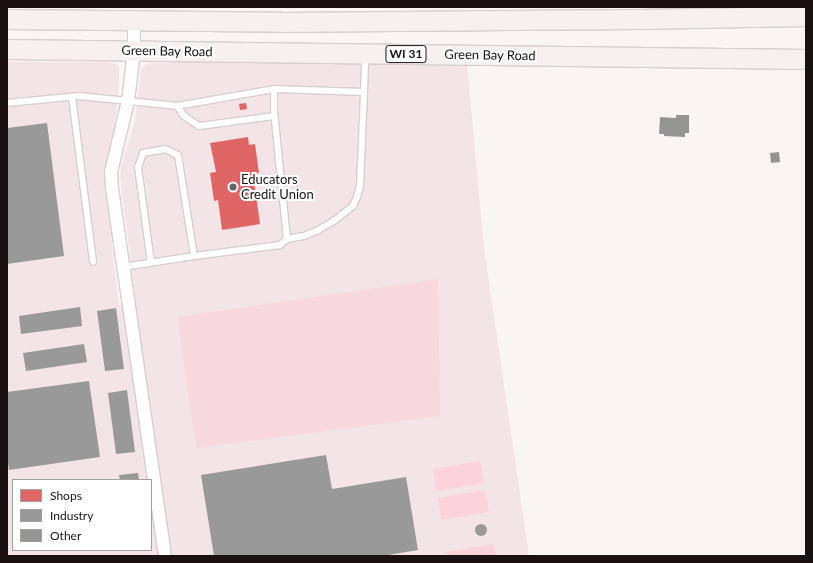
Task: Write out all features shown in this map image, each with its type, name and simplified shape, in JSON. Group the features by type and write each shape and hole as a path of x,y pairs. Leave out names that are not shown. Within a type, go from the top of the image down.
{"main road":[{"path":"7,19 281,22 640,20 806,16"},
{"name":"Green Bay Road","path":"7,49 806,59"},
{"path":"773,59 806,66"}],"street":[{"path":"134,20 134,51 128,101 111,172 123,267 165,556"}],"lane":[{"path":"123,267 280,245 287,239 304,236 323,227 353,206 357,198 360,185 365,54"},
{"path":"7,103 72,97 177,106 274,89 364,92"},
{"path":"274,89 274,116 287,239"},
{"path":"72,97 93,262"},
{"path":"177,106 184,116 199,126 274,116"},
{"path":"151,263 138,167 143,153 165,149 178,154 194,256"}],"shaded area":[{"path":"7,62 103,62 117,64 119,68 115,125 104,173 119,306 136,303 120,178 121,166 135,120 141,69 145,65 152,63 175,62 467,65 484,248 529,556 7,556"},
{"path":"438,279 440,416 196,448 177,317"},
{"path":"480,461 484,483 437,491 433,469"},
{"path":"485,490 489,512 441,520 438,498"},
{"path":"494,544 495,556 447,556 446,552"}],"building: Shops":[{"path":"246,103 247,109 240,110 239,104"},
{"name":"Educators Credit Union","path":"248,137 249,145 255,144 259,173 253,174 260,224 222,230 218,200 214,201 210,173 216,172 210,143"}],"building: Industry":[{"path":"47,123 64,256 7,264 7,128"},
{"path":"80,307 82,326 21,334 19,316"},
{"path":"116,308 124,369 105,371 97,311"},
{"path":"84,344 87,362 26,371 23,353"},
{"path":"89,381 100,457 9,470 7,455 7,392"},
{"path":"127,390 135,452 116,454 108,393"},
{"path":"326,455 332,489 406,477 418,550 382,556 214,556 201,475"},
{"path":"138,473 139,479 120,479 119,475"},
{"path":"479,524 483,524 487,530 483,536 479,536 475,532 475,528"}],"building: Other":[{"path":"676,115 689,115 689,133 685,133 685,137 664,136 664,134 659,134 660,117 676,118"},
{"path":"779,152 780,162 771,163 770,153"}],"place":[{"name":"Educators Credit Union","path":"233,187"}]}
